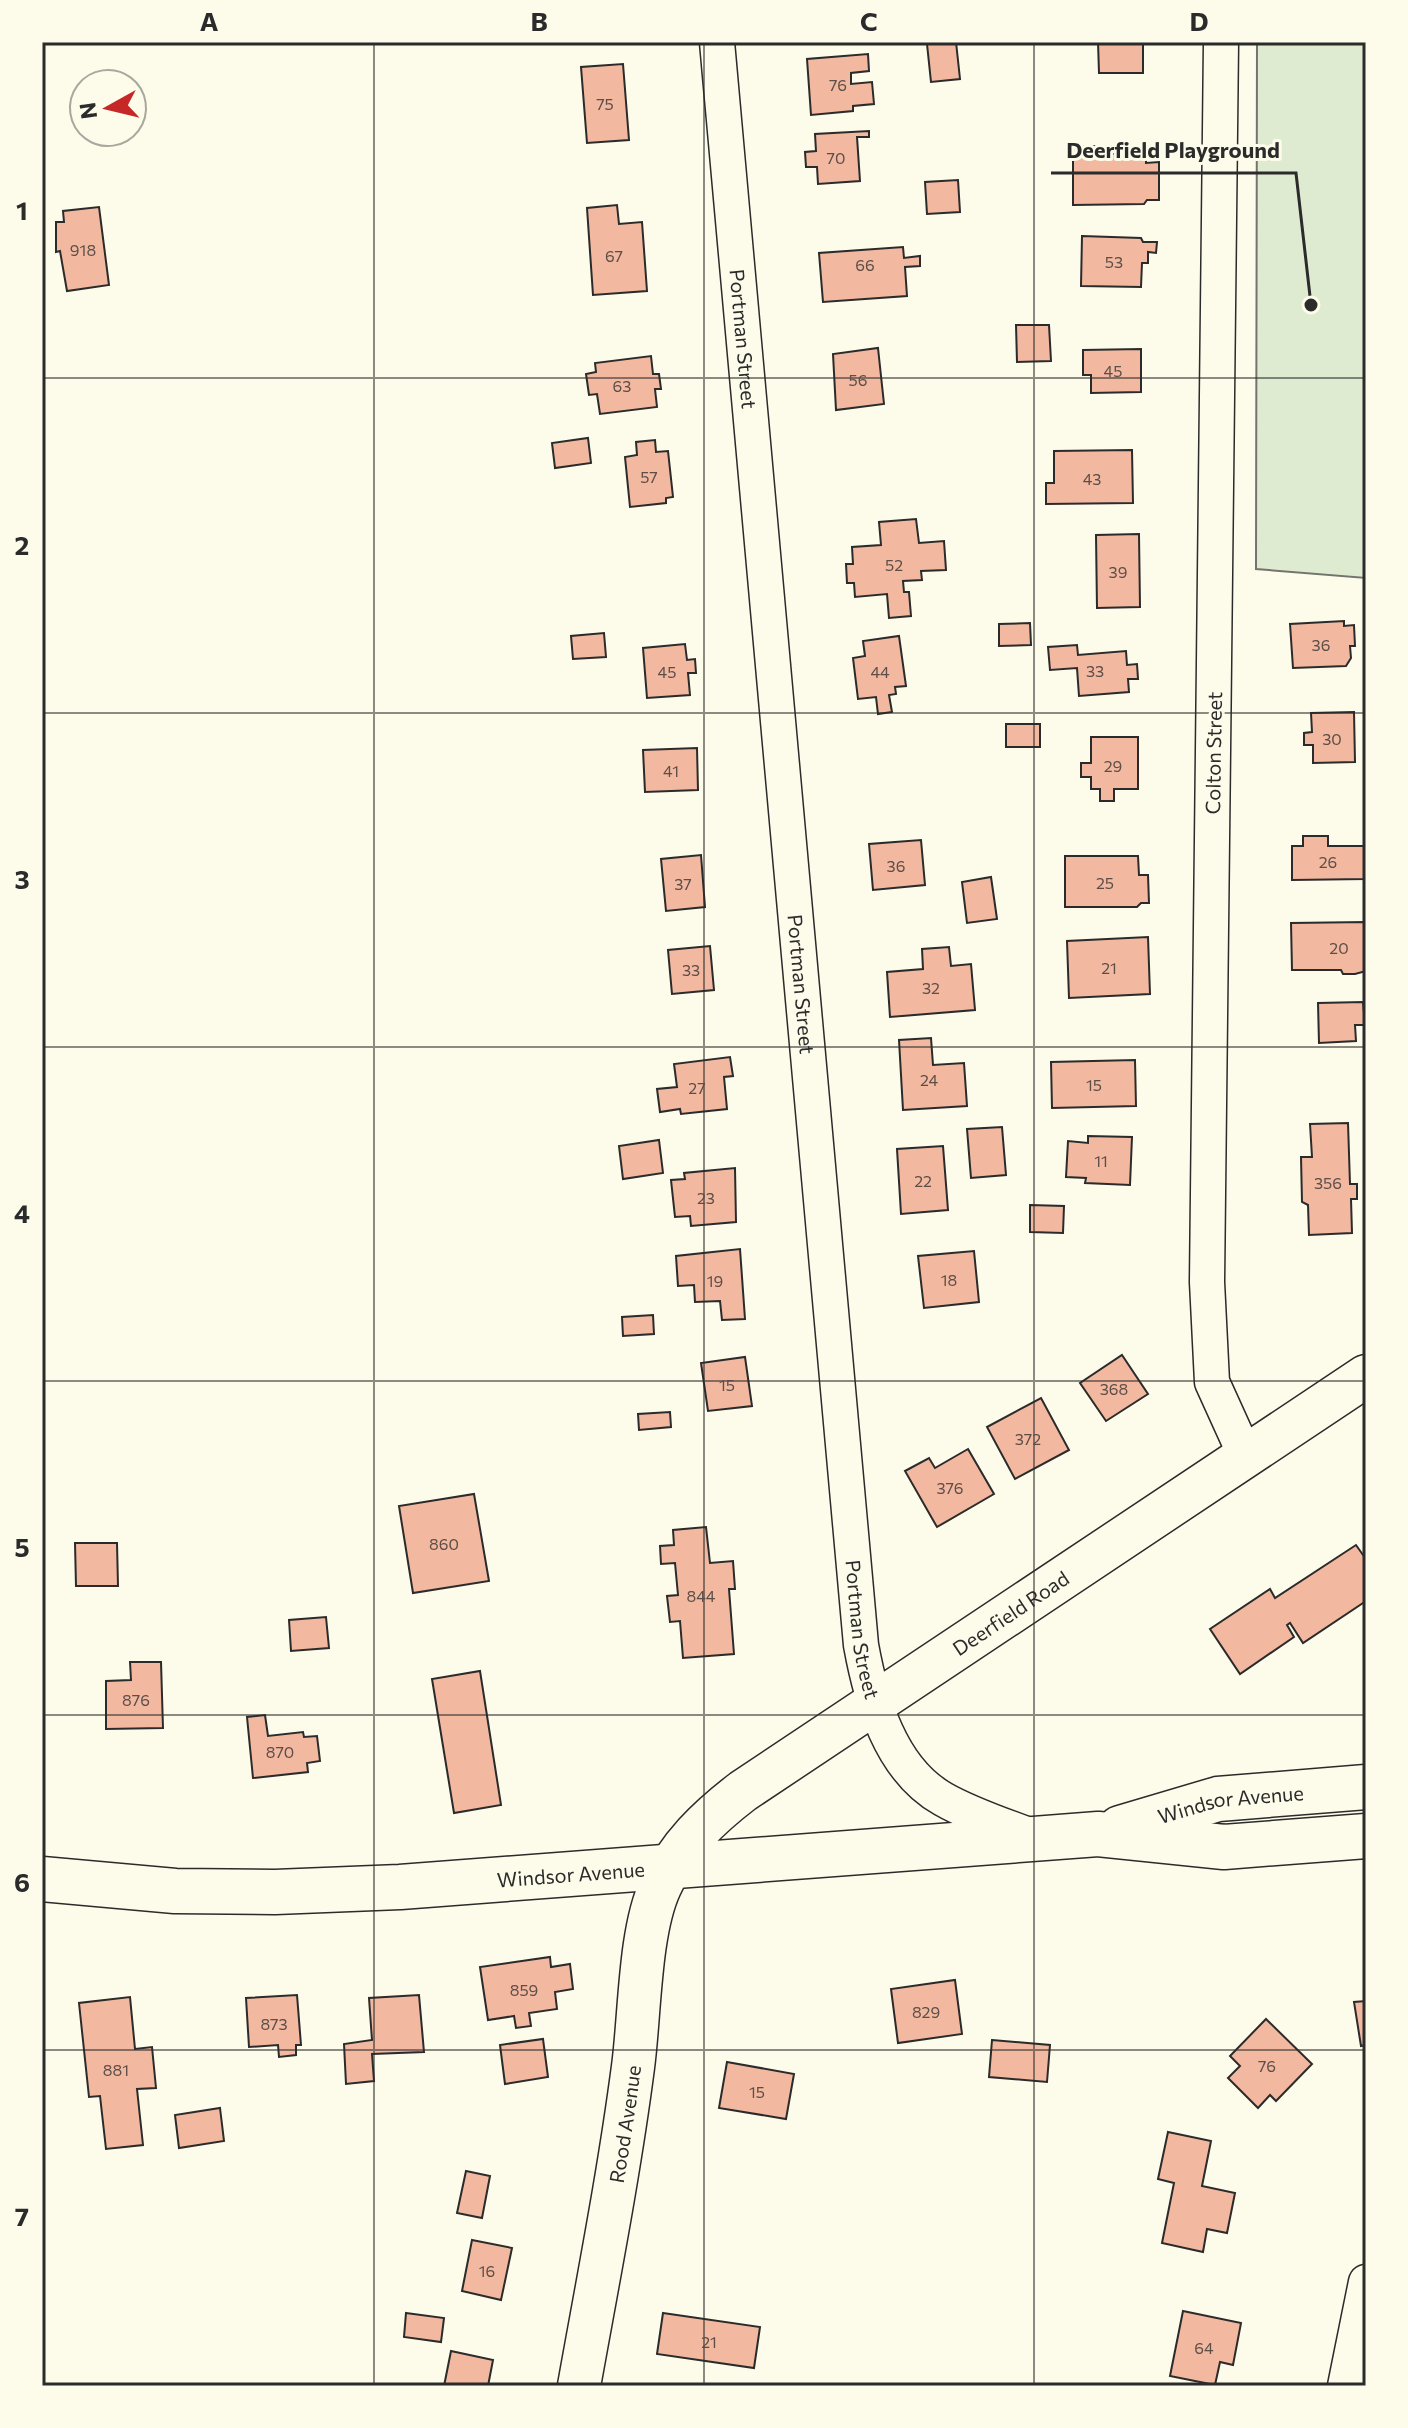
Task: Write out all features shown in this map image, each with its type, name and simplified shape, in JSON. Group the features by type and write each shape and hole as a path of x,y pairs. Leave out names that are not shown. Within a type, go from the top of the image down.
{"main road":[{"name":"Windsor Avenue","path":"1098,1834 1218,1799 1366,1787"},
{"name":"Windsor Avenue","path":"42,1879 175,1891 275,1892 1098,1834 1224,1847 1366,1836"}],"street":[{"name":"Portman Street","path":"717,42 858,1616 875,1703 893,1744 923,1784 949,1802 1039,1839"},
{"name":"Colton Street","path":"1221,42 1207,1282 1212,1382 1246,1457"},
{"name":"Deerfield Road","path":"671,1866 690,1839 727,1803 1366,1376"},
{"name":"Rood Avenue","path":"579,2386 629,2099 649,1925 659,1888 671,1866"},
{"path":"1345,2386 1366,2282"}],"green space":[{"path":"1257,42 1366,42 1366,578 1256,569"}],"building":[{"path":"956,42 960,79 931,82 927,44"},
{"path":"1098,42 1143,42 1143,73 1099,73"},
{"path":"868,54 869,71 851,73 851,84 872,82 874,104 853,106 853,111 811,115 807,59"},
{"path":"623,64 629,140 587,143 581,67"},
{"path":"869,131 869,137 857,137 860,181 818,184 817,167 806,167 805,152 816,151 815,134"},
{"path":"1073,146 1105,146 1105,154 1146,154 1146,163 1159,162 1159,200 1147,200 1144,204 1073,205"},
{"path":"958,180 960,212 927,214 925,182"},
{"path":"617,205 619,224 642,222 647,291 593,295 587,208"},
{"path":"99,207 109,285 67,291 60,251 56,252 56,222 64,222 63,211"},
{"path":"1082,236 1141,238 1143,242 1157,242 1156,253 1148,252 1148,263 1142,263 1141,287 1081,286"},
{"path":"903,247 904,258 920,256 920,266 905,267 907,296 823,302 819,253"},
{"path":"1016,325 1049,325 1051,361 1017,362"},
{"path":"878,348 884,404 836,410 833,354"},
{"path":"1141,349 1141,392 1091,393 1091,375 1083,375 1083,350"},
{"path":"651,356 653,374 659,374 661,389 655,389 657,407 600,414 597,394 589,395 586,374 596,372 595,363"},
{"path":"588,438 591,463 555,468 552,443"},
{"path":"655,440 656,452 668,451 673,497 666,498 666,503 630,507 625,457 637,455 636,442"},
{"path":"1132,450 1133,503 1046,504 1046,483 1054,483 1054,451"},
{"path":"916,519 919,543 944,541 946,570 921,571 922,580 903,581 904,592 909,592 911,616 889,618 887,594 855,597 854,583 847,583 846,564 853,564 852,547 881,545 879,522"},
{"path":"1139,534 1140,607 1097,608 1096,535"},
{"path":"1344,621 1344,626 1354,625 1355,646 1350,646 1351,658 1346,666 1293,668 1290,624"},
{"path":"1030,623 1031,645 999,646 999,624"},
{"path":"604,633 606,657 573,659 571,636"},
{"path":"899,636 906,686 895,687 896,694 889,695 892,712 878,714 876,697 858,699 853,658 865,656 863,641"},
{"path":"685,644 687,660 695,659 696,673 688,673 690,695 647,698 643,648"},
{"path":"1077,645 1078,655 1126,651 1127,665 1137,664 1138,679 1128,679 1129,692 1079,696 1077,668 1050,670 1048,647"},
{"path":"1354,712 1355,762 1313,763 1313,745 1304,745 1304,733 1312,732 1311,713"},
{"path":"1006,724 1040,724 1040,747 1006,747"},
{"path":"1091,737 1138,737 1138,789 1114,789 1114,801 1100,801 1100,789 1091,789 1091,777 1081,777 1081,763 1091,763"},
{"path":"697,748 698,790 645,792 643,750"},
{"path":"1303,836 1328,836 1328,846 1366,846 1366,879 1292,880 1292,846 1303,846"},
{"path":"921,840 925,885 873,890 869,844"},
{"path":"701,855 705,907 666,911 661,859"},
{"path":"1065,856 1138,856 1139,875 1148,875 1149,903 1141,903 1137,907 1065,907"},
{"path":"991,877 997,919 967,923 962,882"},
{"path":"1366,922 1366,971 1343,974 1341,970 1292,970 1291,923"},
{"path":"1148,937 1150,994 1069,998 1067,941"},
{"path":"710,946 714,990 672,994 668,950"},
{"path":"949,947 951,966 971,964 975,1010 890,1017 887,972 923,969 922,949"},
{"path":"1363,1002 1365,1025 1355,1025 1356,1041 1319,1043 1318,1003"},
{"path":"931,1038 933,1065 964,1063 967,1106 903,1110 899,1040"},
{"path":"730,1057 733,1076 724,1077 727,1109 681,1114 680,1109 660,1112 657,1089 677,1087 674,1064"},
{"path":"1135,1060 1136,1106 1052,1108 1051,1062"},
{"path":"1348,1123 1350,1184 1357,1184 1357,1199 1351,1199 1352,1233 1309,1235 1308,1205 1302,1202 1301,1157 1312,1157 1310,1124"},
{"path":"1002,1127 1006,1175 971,1178 967,1129"},
{"path":"1088,1136 1132,1137 1130,1185 1085,1183 1086,1178 1066,1177 1068,1141 1088,1143"},
{"path":"659,1140 663,1173 623,1179 619,1146"},
{"path":"943,1146 948,1210 901,1214 897,1149"},
{"path":"735,1168 736,1222 691,1226 690,1216 675,1217 671,1180 685,1179 684,1173"},
{"path":"1030,1205 1064,1206 1063,1233 1030,1232"},
{"path":"740,1249 745,1319 722,1320 720,1301 695,1302 694,1285 678,1286 676,1256"},
{"path":"974,1251 979,1302 924,1308 918,1256"},
{"path":"653,1315 654,1334 623,1336 622,1317"},
{"path":"1122,1355 1148,1394 1106,1421 1080,1383"},
{"path":"745,1357 752,1406 708,1411 701,1363"},
{"path":"1041,1398 1069,1450 1015,1479 987,1427"},
{"path":"670,1412 671,1427 639,1430 638,1414"},
{"path":"968,1449 994,1494 937,1527 905,1471 929,1458 935,1468"},
{"path":"474,1494 489,1581 413,1593 399,1506"},
{"path":"706,1527 710,1563 733,1561 735,1589 729,1589 734,1654 683,1658 680,1621 670,1622 667,1596 678,1595 675,1563 661,1564 660,1546 674,1545 673,1530"},
{"path":"75,1543 117,1543 118,1586 76,1586"},
{"path":"1356,1545 1363,1555 1366,1553 1366,1601 1303,1643 1290,1623 1287,1625 1294,1637 1240,1674 1210,1629 1270,1589 1275,1598"},
{"path":"326,1617 329,1648 291,1651 289,1620"},
{"path":"130,1662 161,1662 163,1728 106,1729 106,1681 131,1680"},
{"path":"480,1671 501,1805 454,1813 432,1679"},
{"path":"265,1715 268,1736 303,1732 304,1737 317,1736 320,1761 307,1763 308,1772 253,1778 247,1717"},
{"path":"550,1957 551,1967 570,1964 573,1989 555,1992 557,2009 529,2013 531,2026 516,2028 514,2016 488,2020 480,1967"},
{"path":"955,1980 962,2034 898,2043 891,1989"},
{"path":"297,1995 301,2045 296,2045 296,2055 279,2057 278,2045 249,2047 246,1998"},
{"path":"419,1995 424,2052 372,2054 374,2081 346,2084 344,2044 372,2040 369,1998"},
{"path":"130,1997 135,2049 152,2047 156,2088 137,2089 143,2145 106,2149 100,2096 89,2097 79,2003"},
{"path":"1366,2001 1366,2045 1361,2046 1354,2002"},
{"path":"1266,2019 1312,2064 1276,2101 1270,2095 1258,2108 1228,2078 1240,2066 1230,2056"},
{"path":"543,2039 548,2077 505,2084 500,2045"},
{"path":"992,2040 1050,2045 1047,2082 989,2077"},
{"path":"727,2062 794,2074 786,2119 719,2108"},
{"path":"220,2108 224,2141 179,2148 175,2115"},
{"path":"1168,2132 1211,2141 1202,2186 1235,2193 1227,2233 1207,2229 1203,2252 1162,2243 1174,2183 1158,2179"},
{"path":"466,2171 490,2176 482,2218 457,2213"},
{"path":"472,2240 512,2248 501,2300 462,2291"},
{"path":"1183,2311 1241,2323 1233,2365 1220,2362 1215,2385 1170,2376"},
{"path":"406,2313 444,2318 441,2342 404,2337"},
{"path":"663,2313 760,2327 754,2368 657,2354"},
{"path":"451,2351 493,2360 488,2386 444,2386"}],"place":[{"name":"Deerfield Playground","path":"1311,305"}]}
